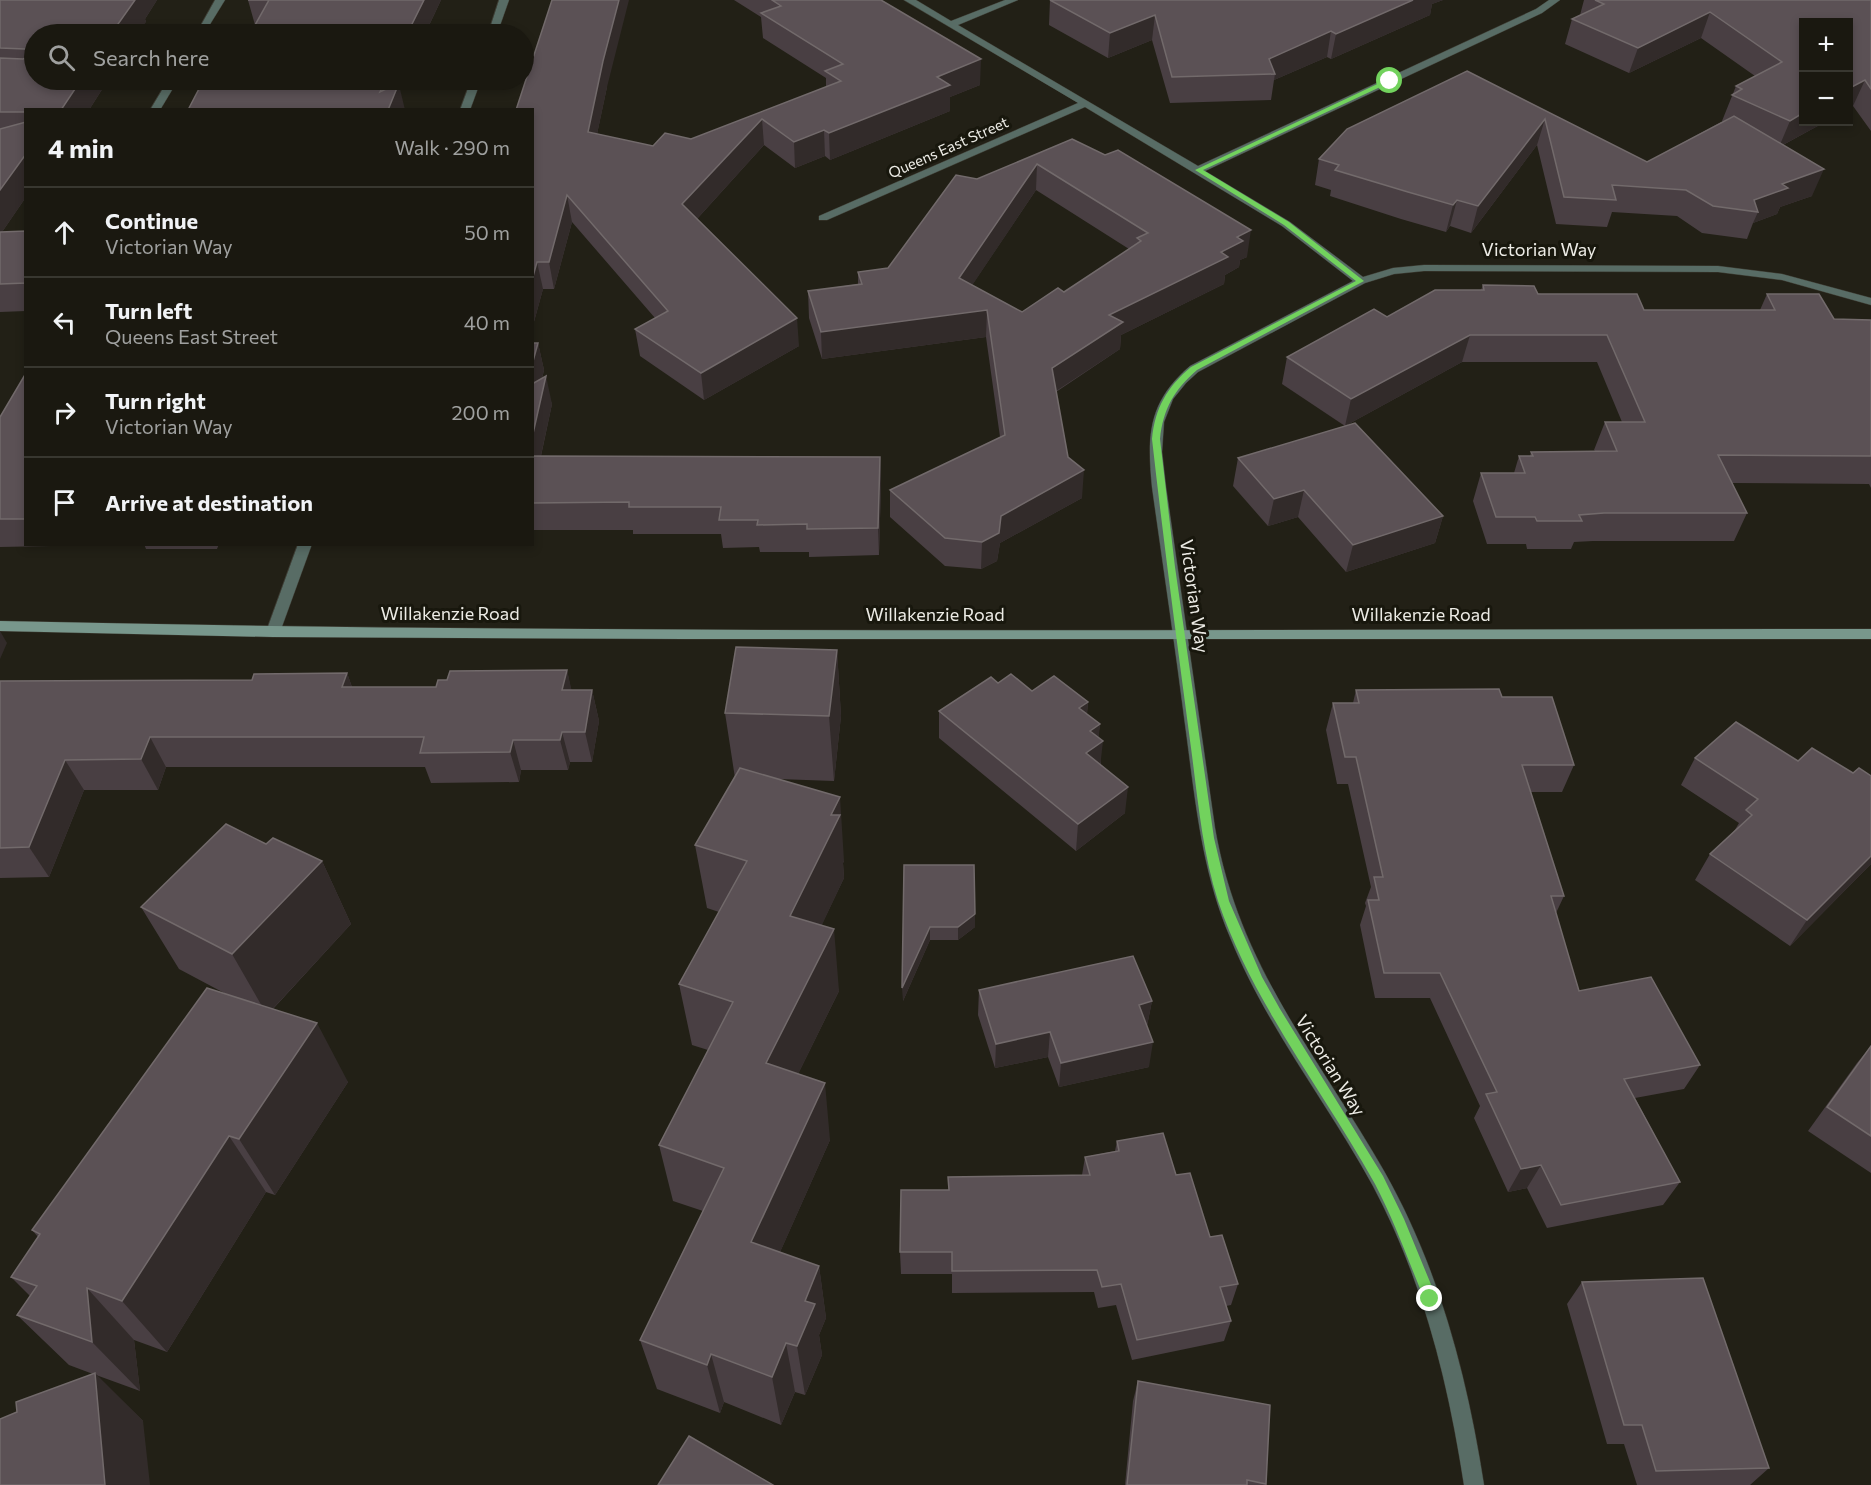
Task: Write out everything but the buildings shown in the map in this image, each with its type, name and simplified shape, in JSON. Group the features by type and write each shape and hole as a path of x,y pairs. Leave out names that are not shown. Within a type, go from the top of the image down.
{"street":[{"path":"206,24 220,0"},
{"path":"496,24 504,0"},
{"path":"909,0 1086,103 1286,224 1361,281"},
{"path":"951,24 1013,0"},
{"path":"1198,170 1528,16 1555,0"},
{"path":"156,108 167,90"},
{"path":"466,108 472,90"},
{"name":"Queens East Street","path":"823,218 1086,103"},
{"name":"Victorian Way","path":"1474,1485 1464,1416 1448,1352 1425,1281 1378,1180 1271,1004 1224,901 1209,838 1180,634 1157,450 1158,420 1165,402 1177,383 1212,357 1361,281 1393,271 1408,269 1718,269 1782,277 1871,302"},
{"path":"273,632 304,546"},
{"name":"Willakenzie Road","path":"0,626 273,632 1871,634"}],"route":[{"path":"1390,81 1198,170 1304,236 1361,281 1212,357 1194,369 1177,383 1165,402 1158,420 1156,439 1171,567 1209,838 1224,901 1258,979 1276,1013 1378,1180 1398,1219 1425,1281 1430,1299"}]}
